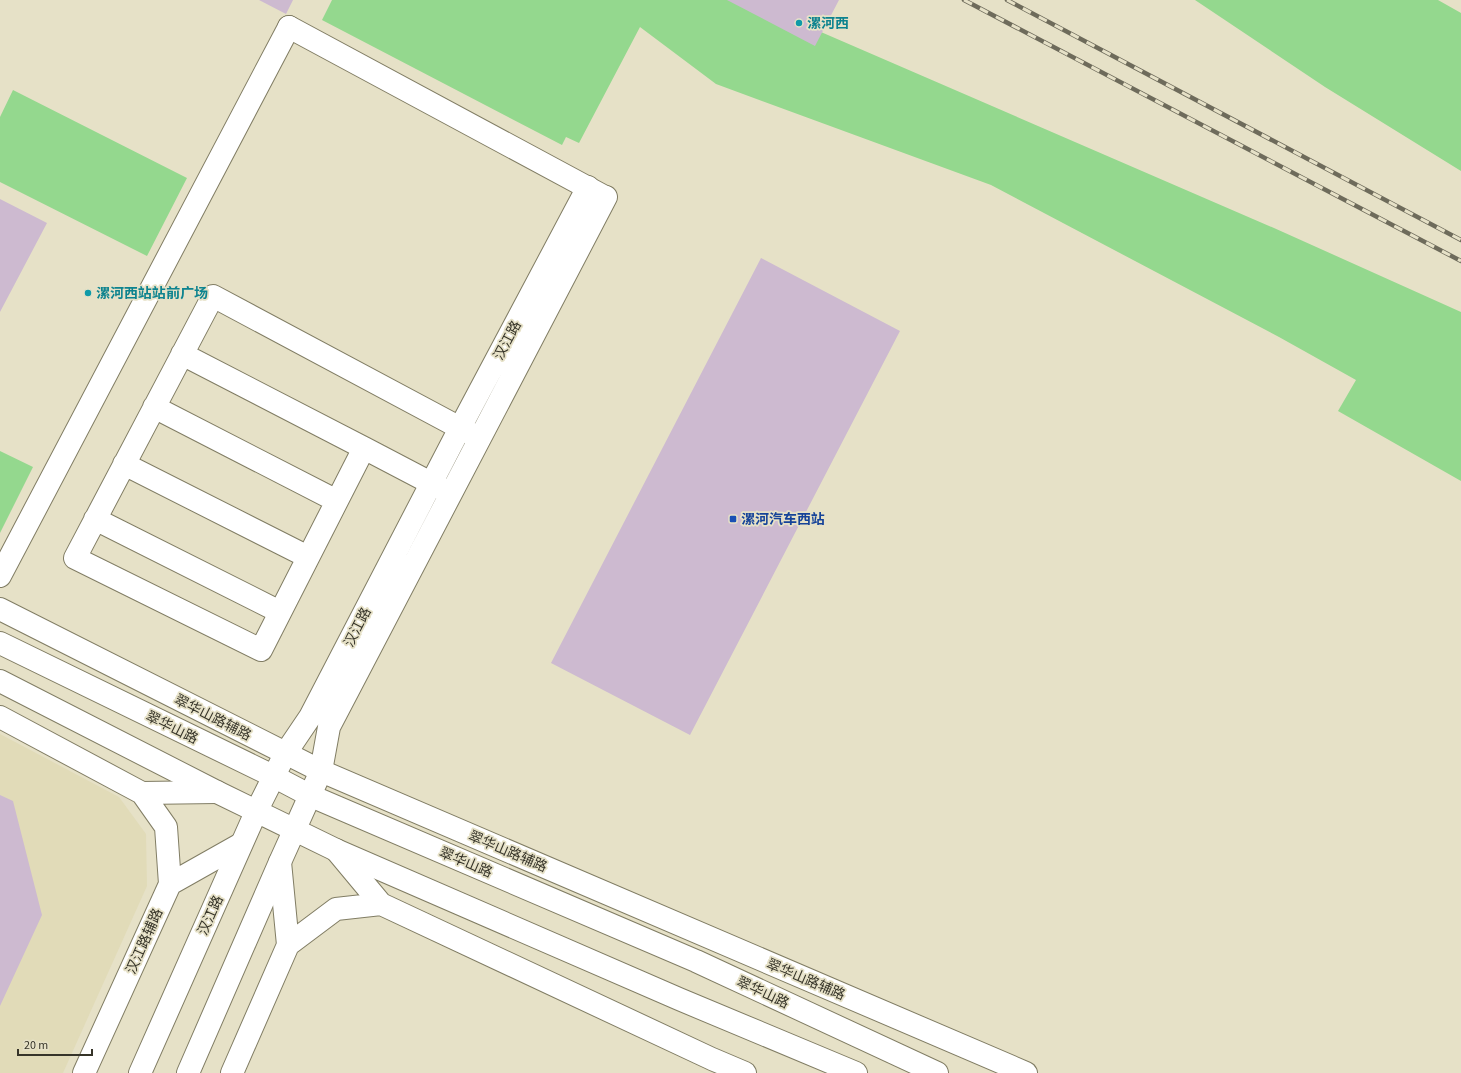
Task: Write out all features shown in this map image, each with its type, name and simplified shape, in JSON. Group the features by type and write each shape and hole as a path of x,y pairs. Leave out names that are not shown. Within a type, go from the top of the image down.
{"street":[{"path":"0,576 289,28 597,192"},
{"name":"汉江路","path":"140,1073 241,844 273,776 285,754 310,717 460,428 597,192"},
{"name":"汉江路","path":"188,1073 280,862 322,771 329,727 480,438 597,192"},
{"path":"364,448 261,650 75,558 212,296 480,438"},
{"path":"182,354 451,493"},
{"path":"154,407 337,501"},
{"path":"124,464 308,557"},
{"path":"96,519 280,612"},
{"name":"翠华山路辅路","path":"0,610 285,754 322,771 1026,1073"},
{"name":"翠华山路","path":"0,643 311,796 696,961 937,1073"},
{"path":"0,681 256,812 336,850 680,999 856,1073"},
{"path":"0,717 142,793 166,827 170,884 241,844"},
{"path":"142,793 217,792"},
{"path":"336,850 381,904 705,1056 745,1073"},
{"path":"232,1073 288,945 280,862"},
{"name":"汉江路辅路","path":"84,1073 170,884"},
{"path":"288,945 336,909 381,904"}],"shaded area":[{"path":"0,734 119,797 146,834 147,886 63,1073 0,1073"}],"green space":[{"path":"332,0 747,0 1274,228 1461,312 1461,481 1338,411 1356,380 1279,337 991,185 716,84 640,27 579,143 566,137 562,145 322,20"},
{"path":"1195,0 1438,0 1461,13 1461,171 1325,87"},
{"path":"13,90 187,178 147,256 0,182 0,117"},
{"path":"0,451 33,467 0,533"}],"building":[{"path":"259,0 293,0 286,14"},
{"name":"漯河西","path":"727,0 839,0 815,46"},
{"path":"0,199 47,223 0,312"},
{"path":"761,258 900,331 690,735 551,663"},
{"path":"0,795 13,801 42,915 0,1006"}],"railway":[{"path":"964,0 1461,261"},
{"path":"1007,0 1461,240"}],"place":[{"name":"漯河西","path":"799,23"},
{"name":"漯河西站站前广场","path":"88,293"},
{"name":"漯河汽车西站","path":"733,519"}]}
